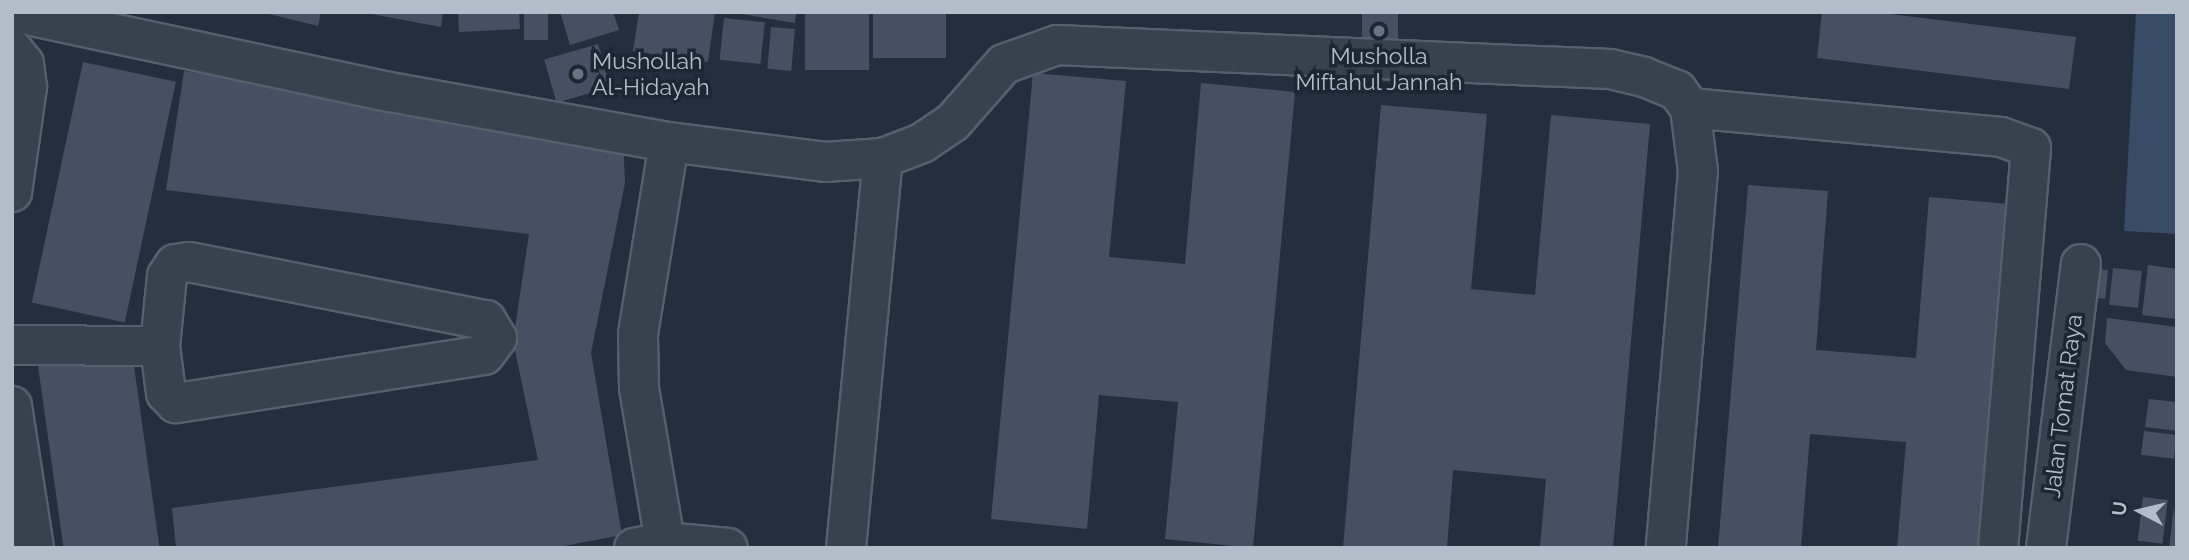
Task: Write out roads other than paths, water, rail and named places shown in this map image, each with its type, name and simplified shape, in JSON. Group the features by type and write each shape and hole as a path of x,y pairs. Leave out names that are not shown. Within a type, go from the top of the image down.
{"street":[{"path":"13,12 390,92 669,142 825,162 883,158 922,143 953,122 1004,64 1057,45 1610,69 1677,90 1690,108 1698,171 1666,548"},
{"path":"12,48 23,64 19,86 12,192"},
{"path":"1690,108 2001,137 2031,148 1998,548"},
{"path":"669,142 638,334 649,545 728,548"},
{"path":"846,548 883,158"},
{"path":"189,262 486,320 497,338 484,355 195,403 176,403 166,393 160,346 167,276 175,264 189,262"},
{"name":"Jalan Tomat Raya","path":"2046,548 2081,264"},
{"path":"12,345 160,346"},
{"path":"12,406 34,548"}],"water":[{"path":"2136,12 2177,12 2177,234 2124,231"}],"place":[{"name":"Musholla Miftahul Jannah","path":"1379,31"},
{"name":"Mushollah Al-Hidayah","path":"578,74"}]}
